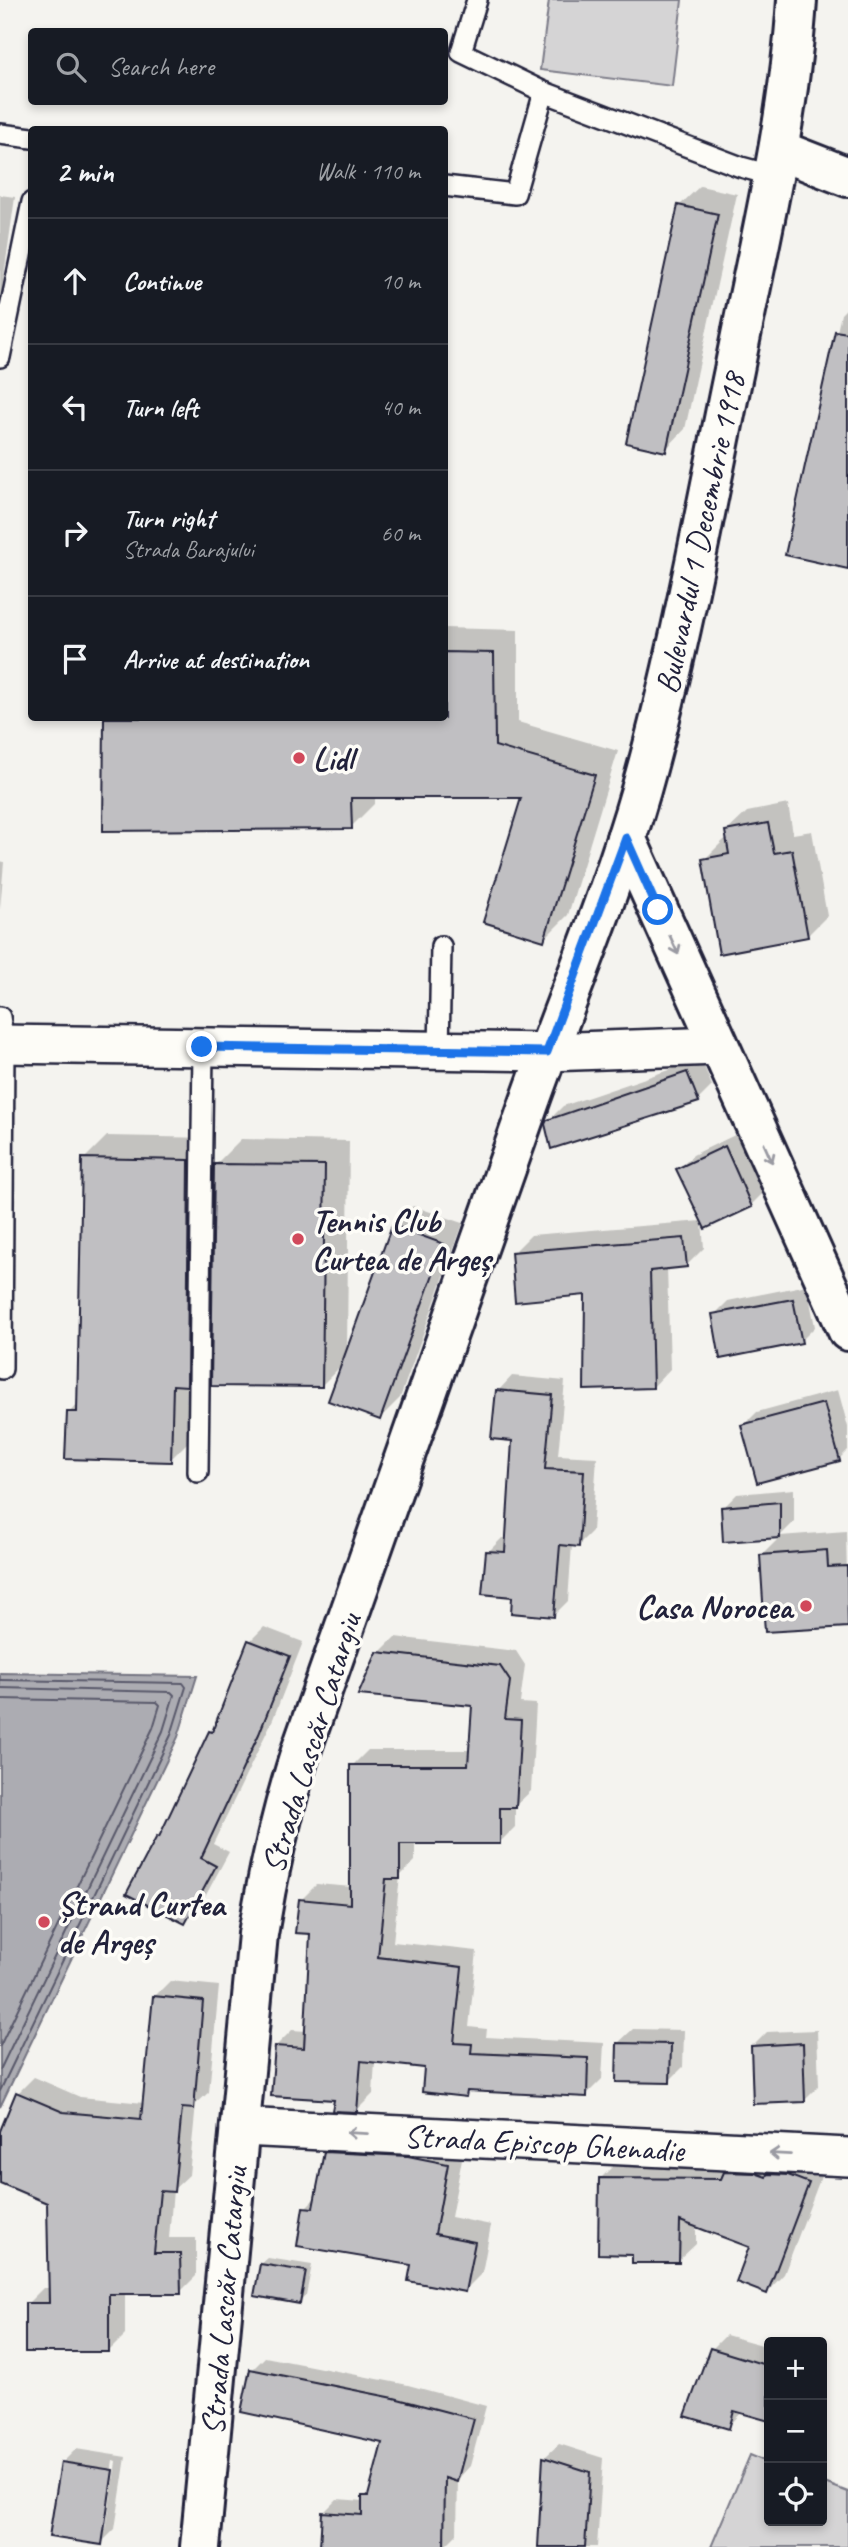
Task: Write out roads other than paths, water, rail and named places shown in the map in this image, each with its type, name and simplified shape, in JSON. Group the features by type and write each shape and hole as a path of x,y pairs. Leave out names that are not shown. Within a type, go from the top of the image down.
{"main road":[{"name":"Bulevardul 1 Decembrie 1918","path":"547,1052 626,838 663,701 704,518 776,163 788,96 797,0"},
{"path":"776,163 848,177"},
{"path":"626,838 848,1331"},
{"name":"Strada Lascăr Catargiu","path":"200,2547 258,1934 269,1868 283,1808 302,1748 547,1052"}],"street":[{"path":"1,1035 202,1047 439,1051 547,1052 719,1046"},
{"name":"Strada Episcop Ghenadie","path":"239,2127 848,2157"}],"lane":[{"path":"477,0 461,52 544,92 741,167 776,163"},
{"path":"448,186 515,194 544,92"},
{"path":"0,134 28,138"},
{"path":"0,357 28,221"},
{"path":"439,1051 441,946"},
{"path":"1,1035 2,1368"},
{"path":"198,1472 202,1047"}],"water":[{"name":"Ștrand Curtea de Argeș","path":"0,1673 197,1676 178,1737 0,2107"}],"place":[{"name":"Lidl","path":"299,758"},
{"name":"Tennis Club Curtea de Argeș","path":"298,1239"},
{"name":"Casa Norocea","path":"806,1606"},
{"name":"Ștrand Curtea de Argeș","path":"44,1922"}]}
